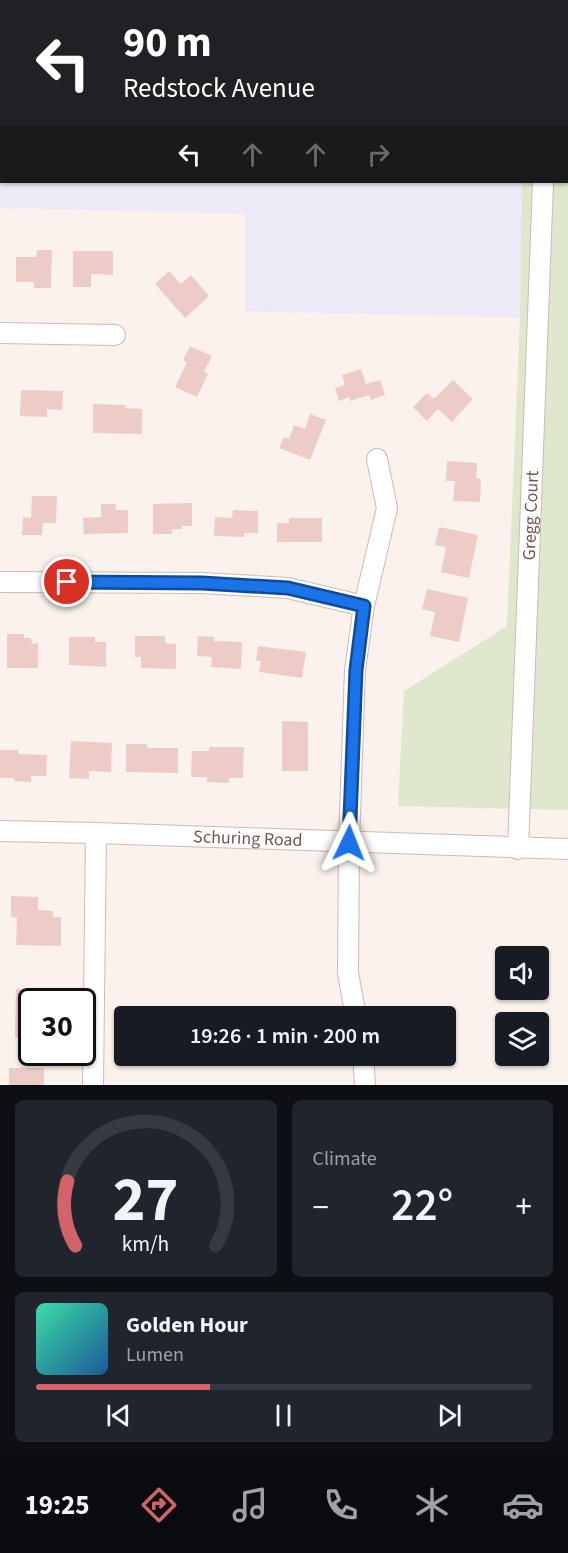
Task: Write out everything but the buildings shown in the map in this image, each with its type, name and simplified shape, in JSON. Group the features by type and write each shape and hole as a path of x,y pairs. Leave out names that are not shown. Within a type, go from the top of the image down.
{"street":[{"name":"Gregg Court","path":"518,849 543,183"},
{"path":"0,333 115,335"},
{"path":"354,1006 348,973 349,843 356,670 364,606 387,508 377,459"},
{"path":"0,582 202,583 288,588 364,606"},
{"name":"Schuring Road","path":"0,831 568,849"},
{"path":"93,1085 96,833"},
{"path":"364,1066 365,1085"}],"shaded area":[{"path":"0,183 522,183 520,318 246,311 245,214 0,208"}],"green space":[{"path":"522,183 568,183 568,810 398,806 404,691 507,626 520,318"}],"route":[{"path":"67,582 202,583 288,588 364,606 356,670 349,843"}]}
